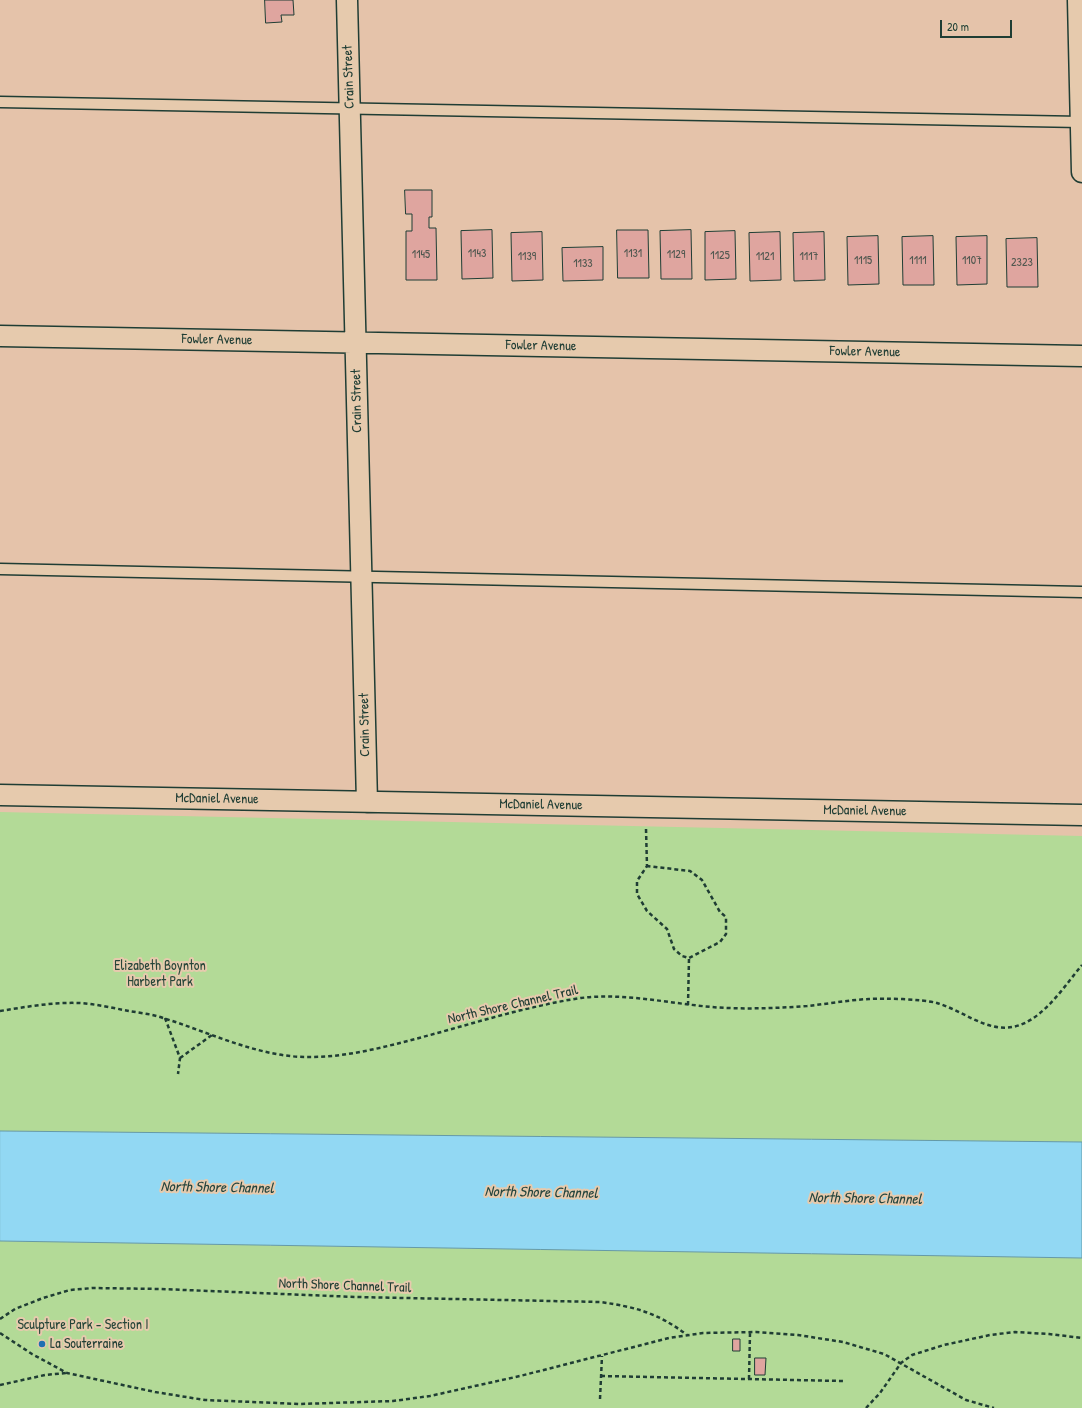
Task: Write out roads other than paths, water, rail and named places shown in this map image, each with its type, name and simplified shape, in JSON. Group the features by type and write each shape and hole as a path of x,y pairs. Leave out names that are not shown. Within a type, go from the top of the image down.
{"street":[{"name":"Crain Street","path":"346,0 367,802"},
{"path":"1078,0 1081,66 1082,172"},
{"name":"Fowler Avenue","path":"0,336 1082,356"},
{"name":"McDaniel Avenue","path":"0,795 1082,814"}],"lane":[{"path":"0,102 1081,122"},
{"path":"0,569 1082,592"}],"water":[{"name":"North Shore Channel","path":"0,1131 1082,1142 1082,1258 0,1241"}],"place":[{"name":"La Souterraine","path":"42,1344"}],"park label":[{"name":"Elizabeth Boynton Harbert Park","path":"160,974"},
{"name":"Sculpture Park - Section I","path":"83,1325"}]}
